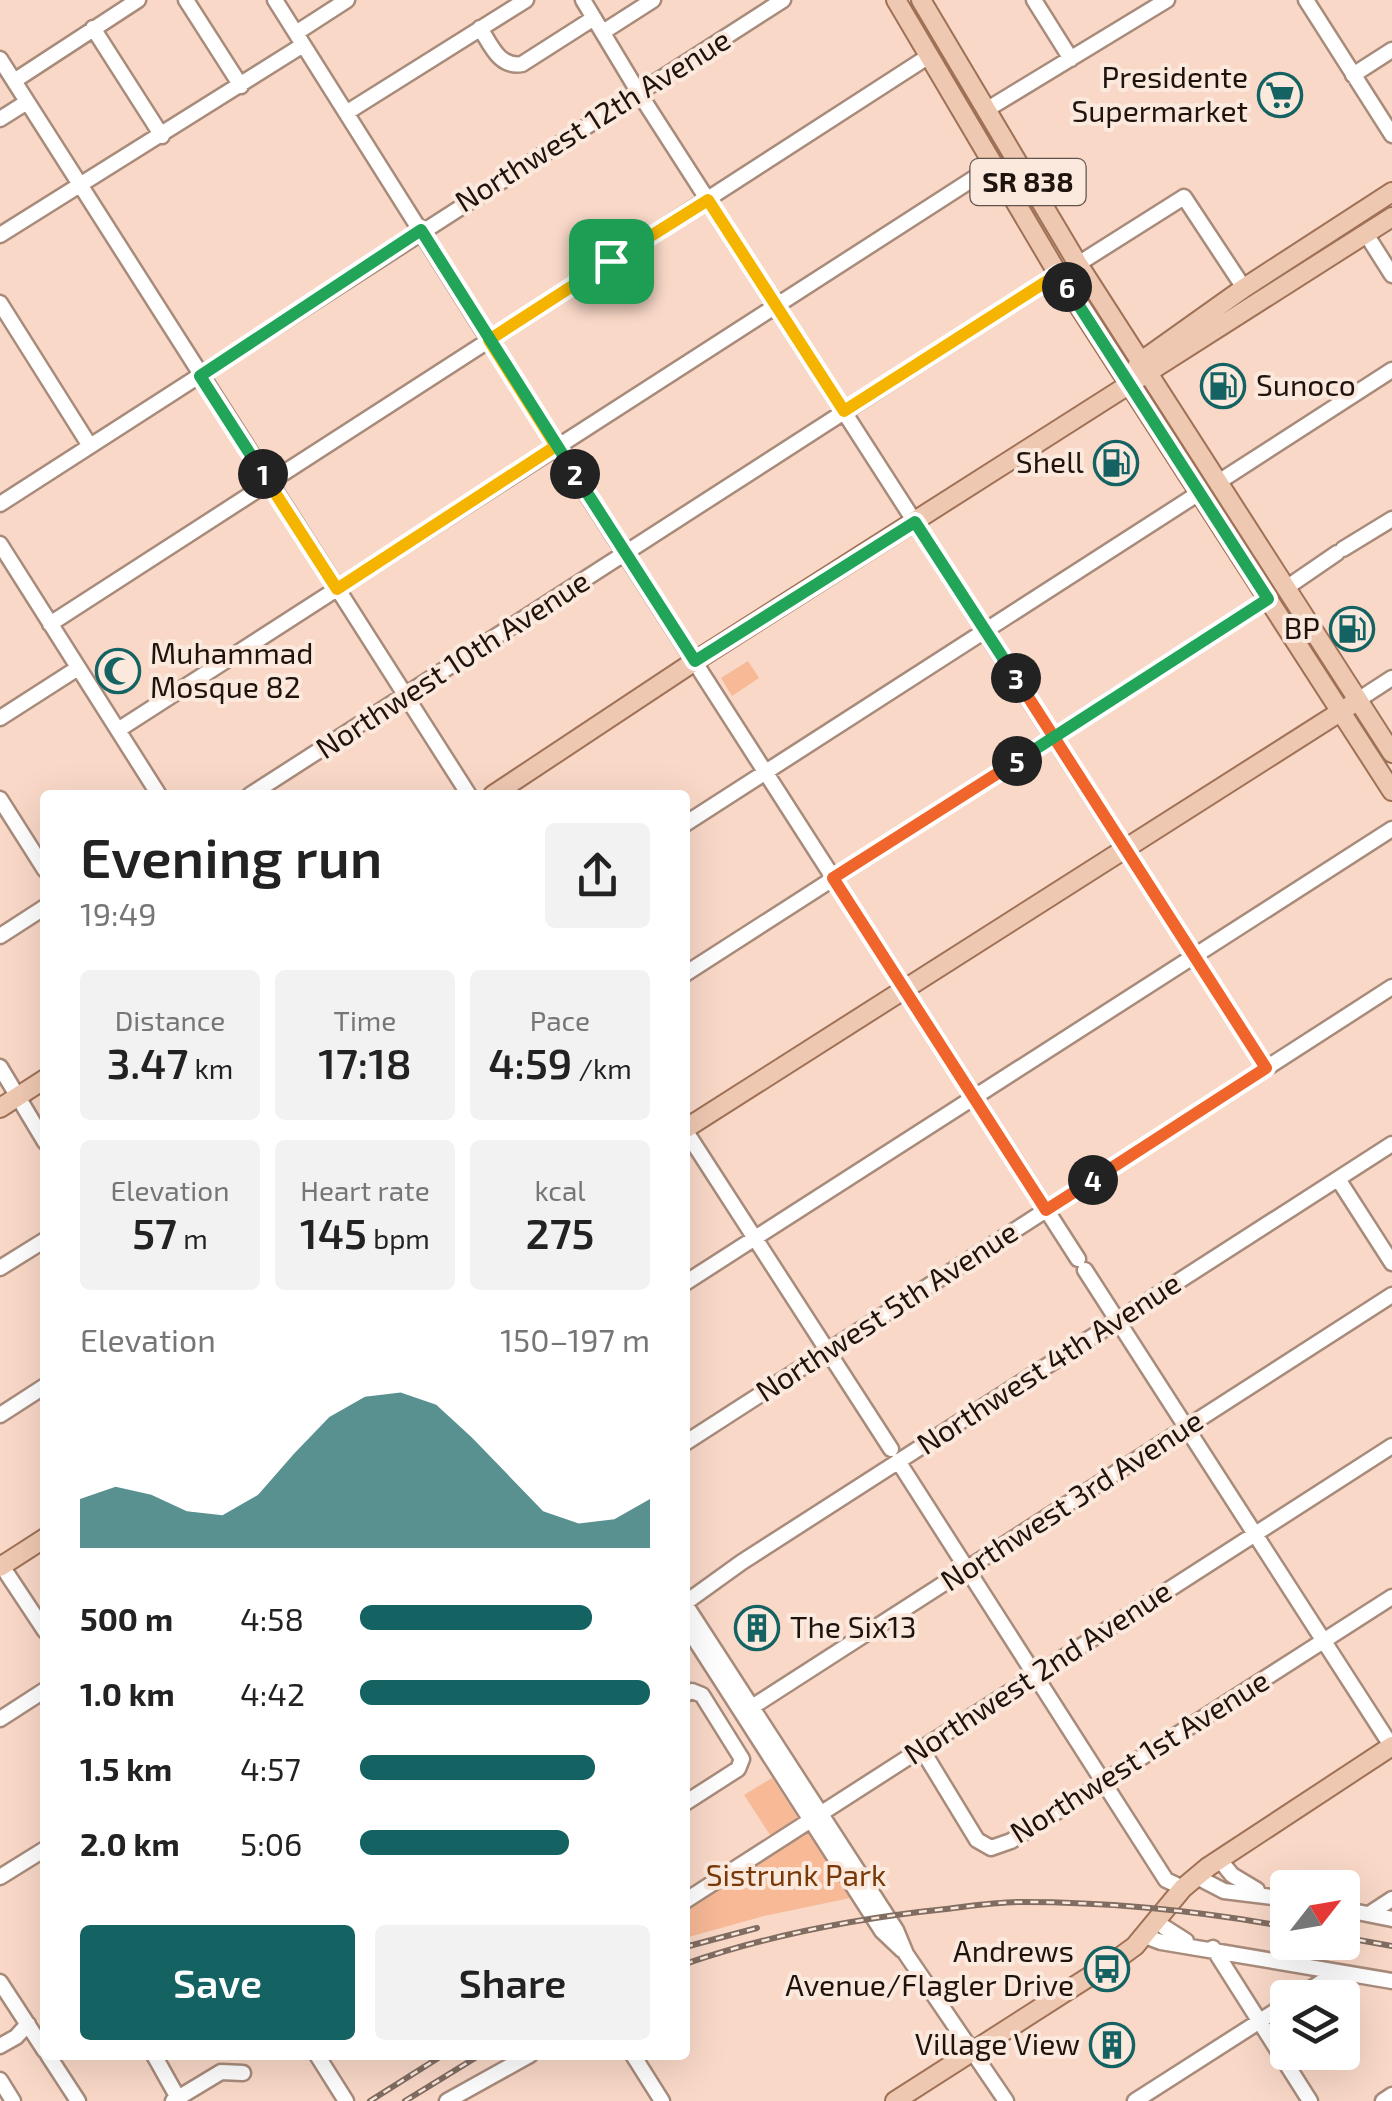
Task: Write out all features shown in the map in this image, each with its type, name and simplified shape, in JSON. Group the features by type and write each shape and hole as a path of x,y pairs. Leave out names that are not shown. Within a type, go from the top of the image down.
{"main road":[{"name":"SR 838","path":"896,0 1058,274 1392,791"},
{"name":"SR 838","path":"921,0 1078,264 1392,753"},
{"path":"952,97 974,112 986,110"},
{"path":"501,790 1128,384 1244,288 1392,192"},
{"path":"1144,368 1392,217"},
{"path":"690,1127 1358,700"},
{"path":"0,1108 40,1081"},
{"path":"1,1565 40,1541"},
{"path":"895,2101 1149,1937 1179,1910 1191,1882 1219,1859 1392,1747"}],"street":[{"path":"14,81 138,0"},
{"path":"186,0 241,86"},
{"path":"275,0 556,446 1392,1747"},
{"path":"0,236 241,86 347,0"},
{"path":"346,113 526,0"},
{"path":"583,0 1266,1068"},
{"path":"603,32 653,0"},
{"path":"1034,0 1071,59"},
{"path":"986,110 1166,0"},
{"path":"1306,0 1392,135"},
{"name":"Northwest 12th Avenue","path":"0,504 776,2"},
{"path":"480,28 499,57 508,64 522,64 594,18"},
{"path":"93,28 162,136"},
{"path":"1354,75 1392,50"},
{"path":"50,624 928,56"},
{"path":"0,60 466,790"},
{"path":"0,119 27,102"},
{"path":"118,730 993,166"},
{"path":"1078,264 1184,197 1244,288"},
{"path":"1366,234 1392,276"},
{"name":"Northwest 10th Avenue","path":"258,790 1058,274"},
{"path":"0,303 90,446"},
{"path":"1217,484 1392,370"},
{"path":"690,821 1199,493"},
{"path":"1286,588 1392,519"},
{"path":"0,544 156,790"},
{"path":"690,971 1268,599"},
{"path":"0,718 78,668"},
{"path":"1358,700 1392,678"},
{"path":"0,799 40,862"},
{"path":"690,1280 1392,829"},
{"path":"0,936 40,910"},
{"name":"Northwest 5th Avenue","path":"690,1440 1392,987"},
{"path":"0,1067 40,1133"},
{"path":"690,1138 1166,1880 1270,1896"},
{"name":"Northwest 4th Avenue","path":"690,1600 894,1455 1118,1320 1392,1144"},
{"path":"1338,1178 1392,1262"},
{"path":"0,1268 40,1243"},
{"name":"Northwest 3rd Avenue","path":"752,1707 1392,1295"},
{"path":"0,1415 40,1389"},
{"name":"Northwest 2nd Avenue","path":"690,1898 1392,1446"},
{"path":"1,1565 40,1624"},
{"name":"Northwest 4th Avenue","path":"690,1591 706,1586"},
{"name":"Northwest 1st Avenue","path":"921,1748 978,1840 991,1848 1011,1840 1104,1782 1392,1597"},
{"path":"690,1612 752,1707 882,1931 906,1954 1006,2101"},
{"path":"690,1631 816,1817"},
{"path":"690,1692 702,1694 742,1760 738,1768 690,1799"},
{"path":"0,1719 40,1693"},
{"path":"0,1878 40,1852"},
{"path":"1219,1859 1232,1875 1267,1895"},
{"path":"1369,1914 1392,1898"},
{"path":"1360,1912 1392,1919"},
{"path":"1149,1937 1392,1981"},
{"path":"1213,1948 1310,2101"},
{"path":"1323,1980 1335,1972"},
{"path":"0,1982 40,2043"},
{"path":"1134,2101 1270,2015"},
{"path":"0,2035 28,2024"},
{"path":"0,2046 28,2024"},
{"path":"970,2053 974,2068 995,2101"},
{"path":"51,2060 78,2101"},
{"path":"156,2060 175,2100 221,2072 243,2073"},
{"path":"320,2060 341,2099"},
{"path":"447,2101 521,2060"},
{"path":"636,2060 662,2099"},
{"path":"0,2080 14,2101"},
{"path":"1383,2101 1392,2095"}],"green space":[{"path":"748,661 759,678 732,696 721,678"},
{"name":"Sistrunk Park","path":"772,1778 850,1898 690,1937 690,1903 778,1847 744,1795"}],"railway":[{"path":"690,1962 814,1929 1003,1903 1155,1908 1270,1924"},
{"path":"690,1946 757,1928"},
{"path":"1360,1940 1392,1946"},
{"path":"370,2101 435,2060"},
{"path":"405,2101 472,2060"}],"place":[{"name":"Presidente Supermarket","path":"1280,95"},
{"name":"Sunoco","path":"1223,386"},
{"name":"Shell","path":"1116,463"},
{"name":"BP","path":"1352,629"},
{"name":"Muhammad Mosque 82","path":"118,671"},
{"name":"The Six13","path":"757,1628"},
{"name":"Andrews Avenue/Flagler Drive","path":"1107,1969"},
{"name":"Village View","path":"1112,2045"}],"route":[{"path":"611,261 489,340 556,446 337,589 200,376 421,230 489,340 695,661 915,522 1054,737 1126,848 1266,1068 1046,1210 833,878 1054,737 1074,725 1268,599 1058,274 844,411 708,200 611,261"}]}
